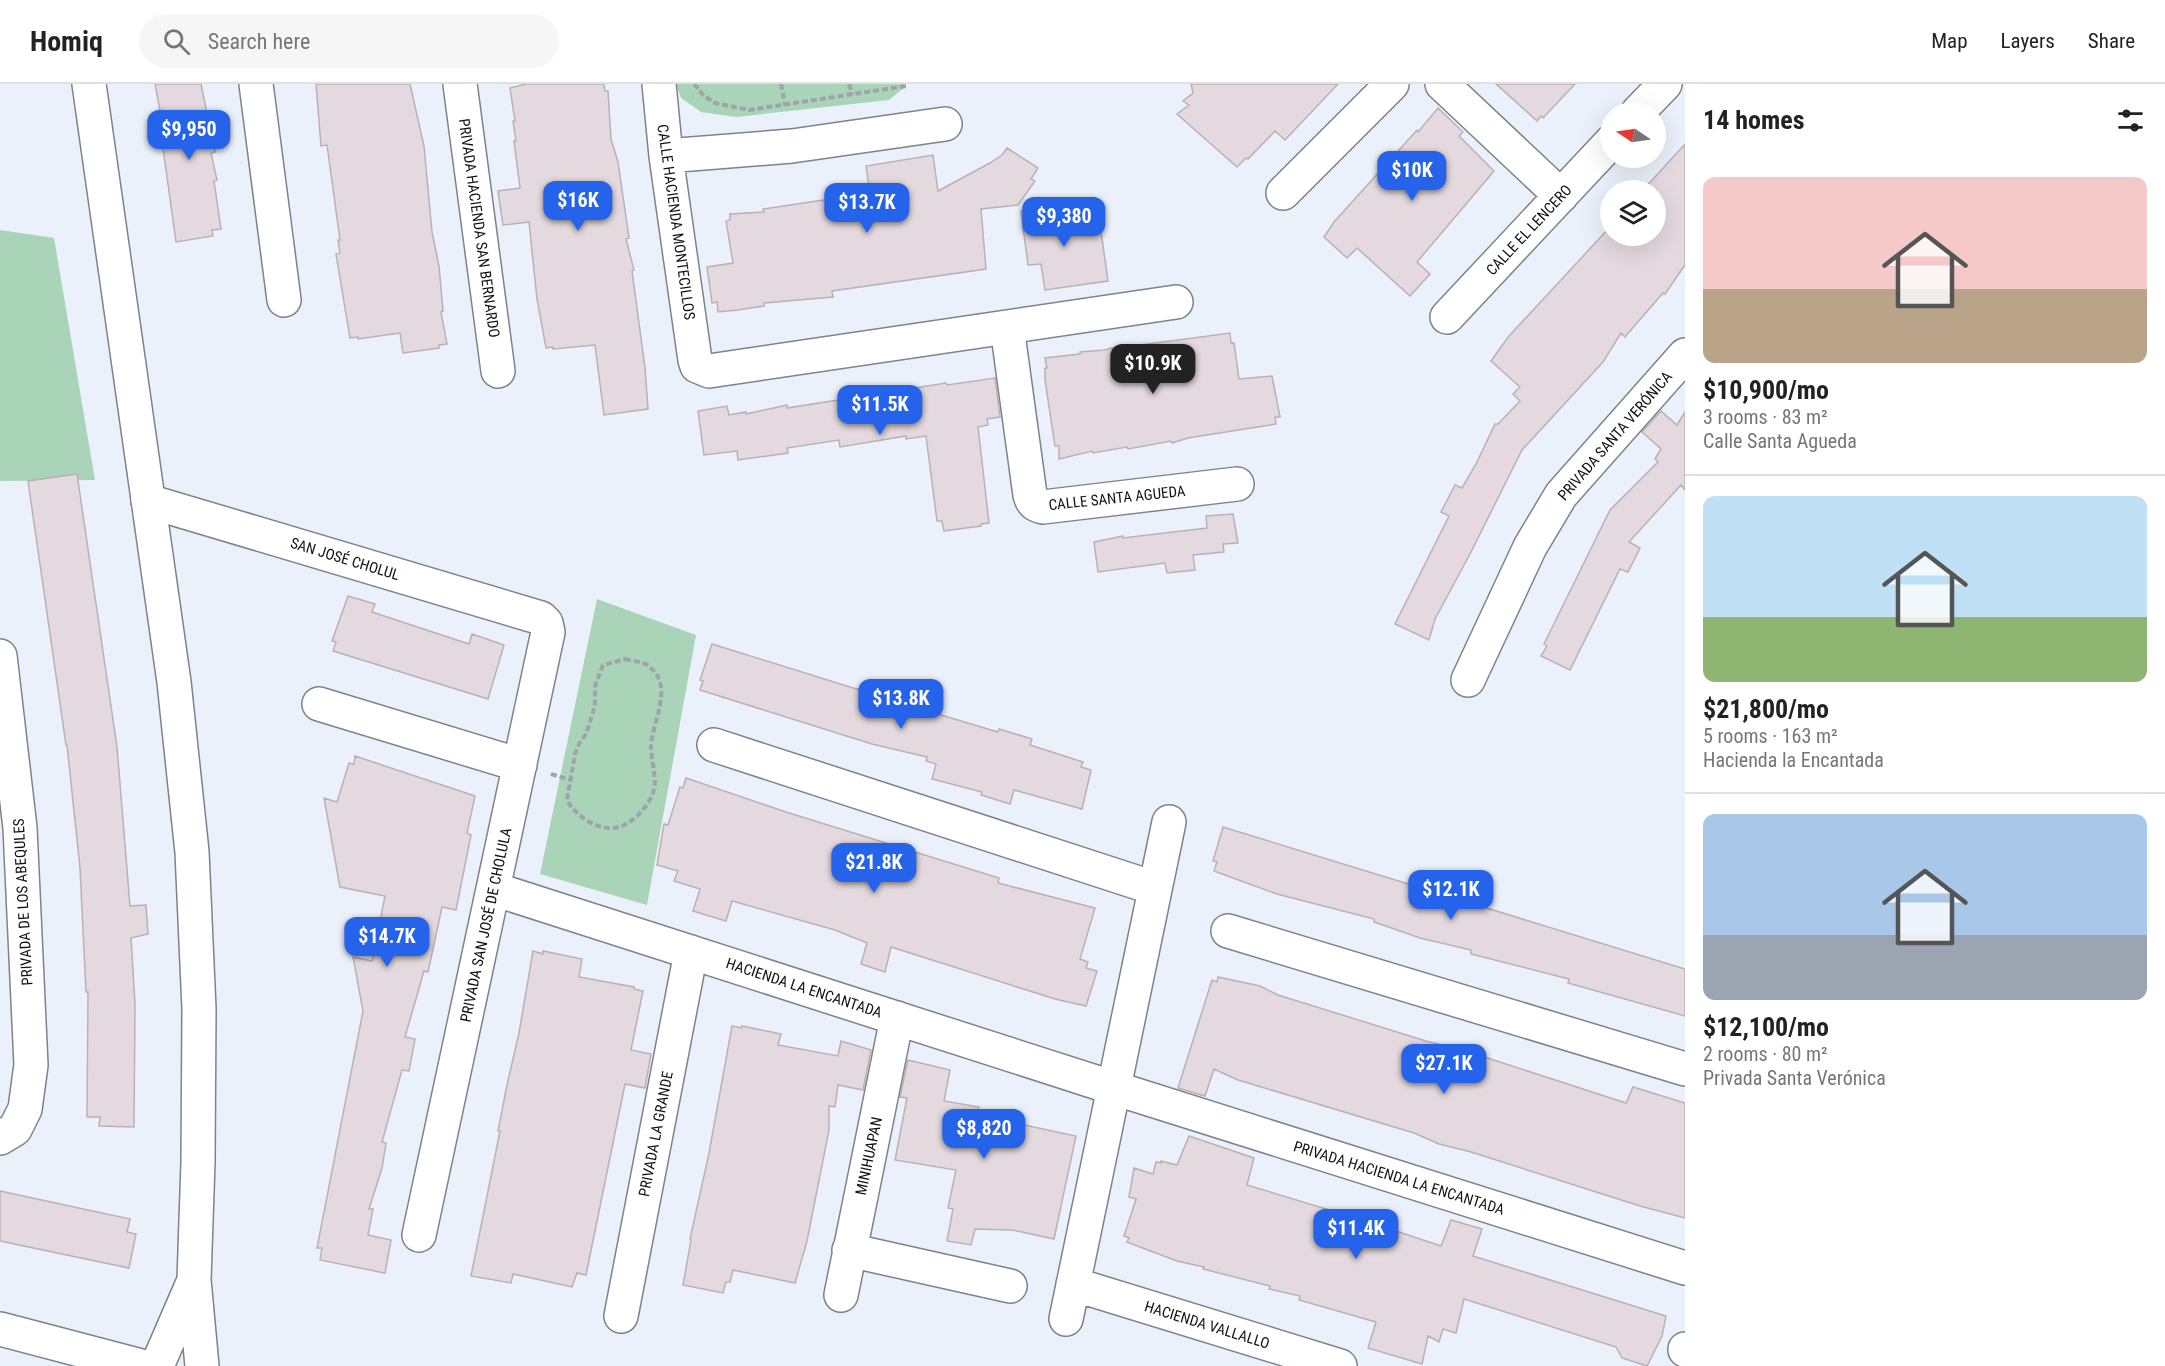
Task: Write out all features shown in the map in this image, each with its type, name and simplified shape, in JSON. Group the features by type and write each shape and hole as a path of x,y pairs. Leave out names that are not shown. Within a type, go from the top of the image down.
{"street":[{"path":"89,84 174,682 192,852 199,1009 198,1162 194,1281 202,1366"},
{"path":"256,84 284,300"},
{"name":"PRIVADA HACIENDA SAN BERNARDO","path":"460,84 498,371"},
{"name":"CALLE HACIENDA MONTECILLOS","path":"658,84 666,156 697,366 709,371 1007,327"},
{"path":"1283,193 1392,84"},
{"path":"1442,84 1562,196"},
{"path":"1648,102 1665,84"},
{"path":"666,156 792,146 945,124"},
{"name":"CALLE EL LENCERO","path":"1447,317 1600,154"},
{"path":"1007,327 1176,302"},
{"name":"CALLE SANTA AGUEDA","path":"1007,327 1030,495 1032,502 1037,506 1237,484"},
{"name":"PRIVADA SANTA VERÓNICA","path":"1468,680 1530,547 1561,495 1685,355"},
{"name":"SAN JOSÉ CHOLUL","path":"148,501 541,618"},
{"name":"PRIVADA SAN JOSÉ DE CHOLULA","path":"419,1235 548,632 546,623 541,618"},
{"name":"PRIVADA DE LOS ABEQULES","path":"0,656 20,828 31,1065 25,1109 15,1129 0,1138"},
{"path":"319,704 520,765"},
{"path":"714,744 1154,888"},
{"path":"1066,1319 1169,822"},
{"name":"HACIENDA LA ENCANTADA","path":"494,889 1114,1088"},
{"path":"1228,931 1685,1069"},
{"name":"PRIVADA LA GRANDE","path":"621,1316 691,952"},
{"name":"MINIHUAPAN","path":"841,1295 897,1018"},
{"name":"PRIVADA HACIENDA LA ENCANTADA","path":"1114,1088 1685,1268"},
{"path":"849,1250 1010,1286"},
{"path":"157,1366 194,1281"},
{"name":"HACIENDA VALLALLO","path":"1073,1284 1340,1366"},
{"path":"0,1329 141,1366"}],"path":[{"path":"694,84 704,96 715,103 749,110 906,86"},
{"path":"781,84 785,105"},
{"path":"849,84 852,94"},
{"path":"625,659 646,664 659,676 662,689 651,746 654,790 645,809 621,826 608,827 586,820 573,811 567,800 575,754 586,734 595,706 595,686 603,665 625,659"}],"green space":[{"path":"676,84 903,84 906,86 889,100 736,117 701,112 681,98"},
{"path":"0,230 54,238 95,480 0,481"},
{"path":"597,599 696,635 647,905 540,874"}],"building":[{"path":"155,84 201,84 215,152 211,153 217,180 214,181 221,229 212,230 213,236 176,242 163,148 167,148"},
{"path":"316,84 410,84 424,146 432,232 439,266 443,311 441,312 447,344 439,345 439,348 403,353 400,333 350,338 336,254 340,253 338,240 340,240 327,145 321,146"},
{"path":"526,84 604,84 605,91 608,91 611,139 618,162 629,238 626,239 634,270 632,271 648,409 604,415 595,345 546,348 537,299 529,222 503,225 498,191 520,188 510,88"},
{"path":"1191,84 1338,84 1285,140 1275,131 1237,167 1177,114 1189,105 1183,101 1193,93"},
{"path":"1496,84 1575,84 1543,118 1541,116 1537,121"},
{"path":"1438,108 1463,132 1459,136 1494,171 1417,262 1430,274 1410,296 1357,248 1347,258 1324,237 1334,222"},
{"path":"1685,144 1685,265 1665,294 1663,293 1625,337 1621,333 1603,362 1522,450 1435,619 1429,640 1395,624 1449,516 1441,512 1455,485 1462,488 1495,424 1498,424 1520,401 1513,394 1520,387 1491,361 1509,336 1600,238 1600,246 1666,246 1666,180 1652,180 1663,168 1666,168 1666,165"},
{"path":"1007,148 1038,168 1031,179 1035,181 1018,205 981,209 986,269 832,291 833,297 764,303 764,306 738,310 718,312 717,302 712,303 707,267 733,263 726,221 730,220 730,214 764,212 763,209 870,193 866,166 933,155 938,191 990,163 1002,155"},
{"path":"1067,206 1070,221 1099,217 1108,281 1045,290 1041,264 1028,265 1021,211"},
{"path":"1230,333 1231,343 1234,343 1239,379 1272,376 1280,417 1275,417 1276,424 1188,438 1172,443 1171,441 1093,453 1092,451 1059,459 1059,446 1055,446 1045,380 1045,368 1047,368 1045,358 1124,345 1125,347"},
{"path":"995,378 1000,417 987,419 988,425 978,427 989,523 981,524 981,526 944,531 942,521 937,521 926,436 906,439 906,436 840,447 839,440 787,448 788,453 738,460 737,451 704,455 698,411 727,406 729,415 746,412 746,414 787,405 787,408 946,383 947,385"},
{"path":"1661,411 1677,425 1685,412 1685,490 1681,485 1629,542 1640,548 1628,572 1620,569 1570,670 1541,656 1547,646 1544,644 1610,510 1658,462 1655,459 1661,449 1642,432"},
{"path":"77,474 117,747 130,906 146,905 148,934 131,938 135,1004 134,1127 99,1126 100,1117 87,1117 88,992 86,992 80,868 67,745 28,481"},
{"path":"1233,514 1238,543 1223,544 1224,552 1193,555 1195,570 1167,573 1165,563 1098,572 1094,542 1123,536 1123,538 1207,528 1206,516"},
{"path":"348,596 375,604 372,612 469,644 472,634 504,645 488,699 333,651 336,642 332,641"},
{"path":"712,644 998,732 999,729 1032,739 1030,745 1083,762 1081,767 1091,770 1082,809 1014,790 1010,804 981,795 982,792 932,779 936,764 926,761 927,757 872,744 700,690 703,681 700,680"},
{"path":"355,756 475,796 467,833 471,835 456,910 442,907 428,972 424,971 405,1037 415,1039 409,1071 402,1070 382,1142 386,1143 382,1168 369,1209 373,1209 368,1235 391,1240 385,1273 320,1260 322,1248 317,1248 363,1011 353,957 372,961 385,896 340,887 324,798 337,802 349,763 354,764"},
{"path":"686,778 786,812 999,878 998,883 1095,908 1080,959 1088,962 1086,968 1097,971 1086,1006 1055,999 891,947 885,972 861,964 867,943 835,930 732,901 726,921 693,911 700,889 674,881 678,871 657,865 664,824 668,825 680,787 683,788"},
{"path":"1223,827 1685,969 1685,1016 1568,983 1569,979 1471,954 1471,950 1420,938 1374,922 1374,919 1277,894 1214,871 1217,862 1213,861"},
{"path":"533,951 582,959 579,977 634,987 634,989 643,991 631,1050 651,1054 645,1088 625,1084 586,1275 577,1273 572,1287 513,1274 511,1283 471,1276"},
{"path":"1218,977 1260,986 1278,995 1426,1041 1466,1051 1626,1103 1633,1087 1685,1103 1685,1218 1439,1144 1414,1133 1238,1080 1214,1069 1205,1096 1178,1088 1212,980 1217,982"},
{"path":"732,1026 781,1034 778,1045 838,1056 841,1041 871,1050 863,1090 838,1085 835,1107 829,1106 829,1130 807,1241 795,1283 733,1270 730,1282 726,1282 723,1293 683,1285"},
{"path":"908,1060 950,1070 944,1101 979,1107 978,1110 1010,1118 1010,1122 1076,1136 1054,1239 1012,1230 975,1229 971,1245 947,1241 953,1209 948,1208 956,1170 895,1160 907,1098 900,1097"},
{"path":"1189,1136 1254,1158 1247,1185 1441,1246 1451,1220 1482,1229 1473,1256 1666,1316 1662,1336 1647,1366 1622,1358 1616,1347 1464,1299 1456,1333 1443,1329 1439,1342 1428,1336 1422,1364 1368,1348 1376,1322 1299,1300 1300,1296 1269,1289 1270,1286 1177,1261 1127,1242 1129,1238 1124,1236 1136,1199 1129,1197 1134,1168 1153,1174 1156,1162 1177,1165"},
{"path":"0,1191 130,1219 127,1232 136,1234 129,1268 0,1241"}]}
